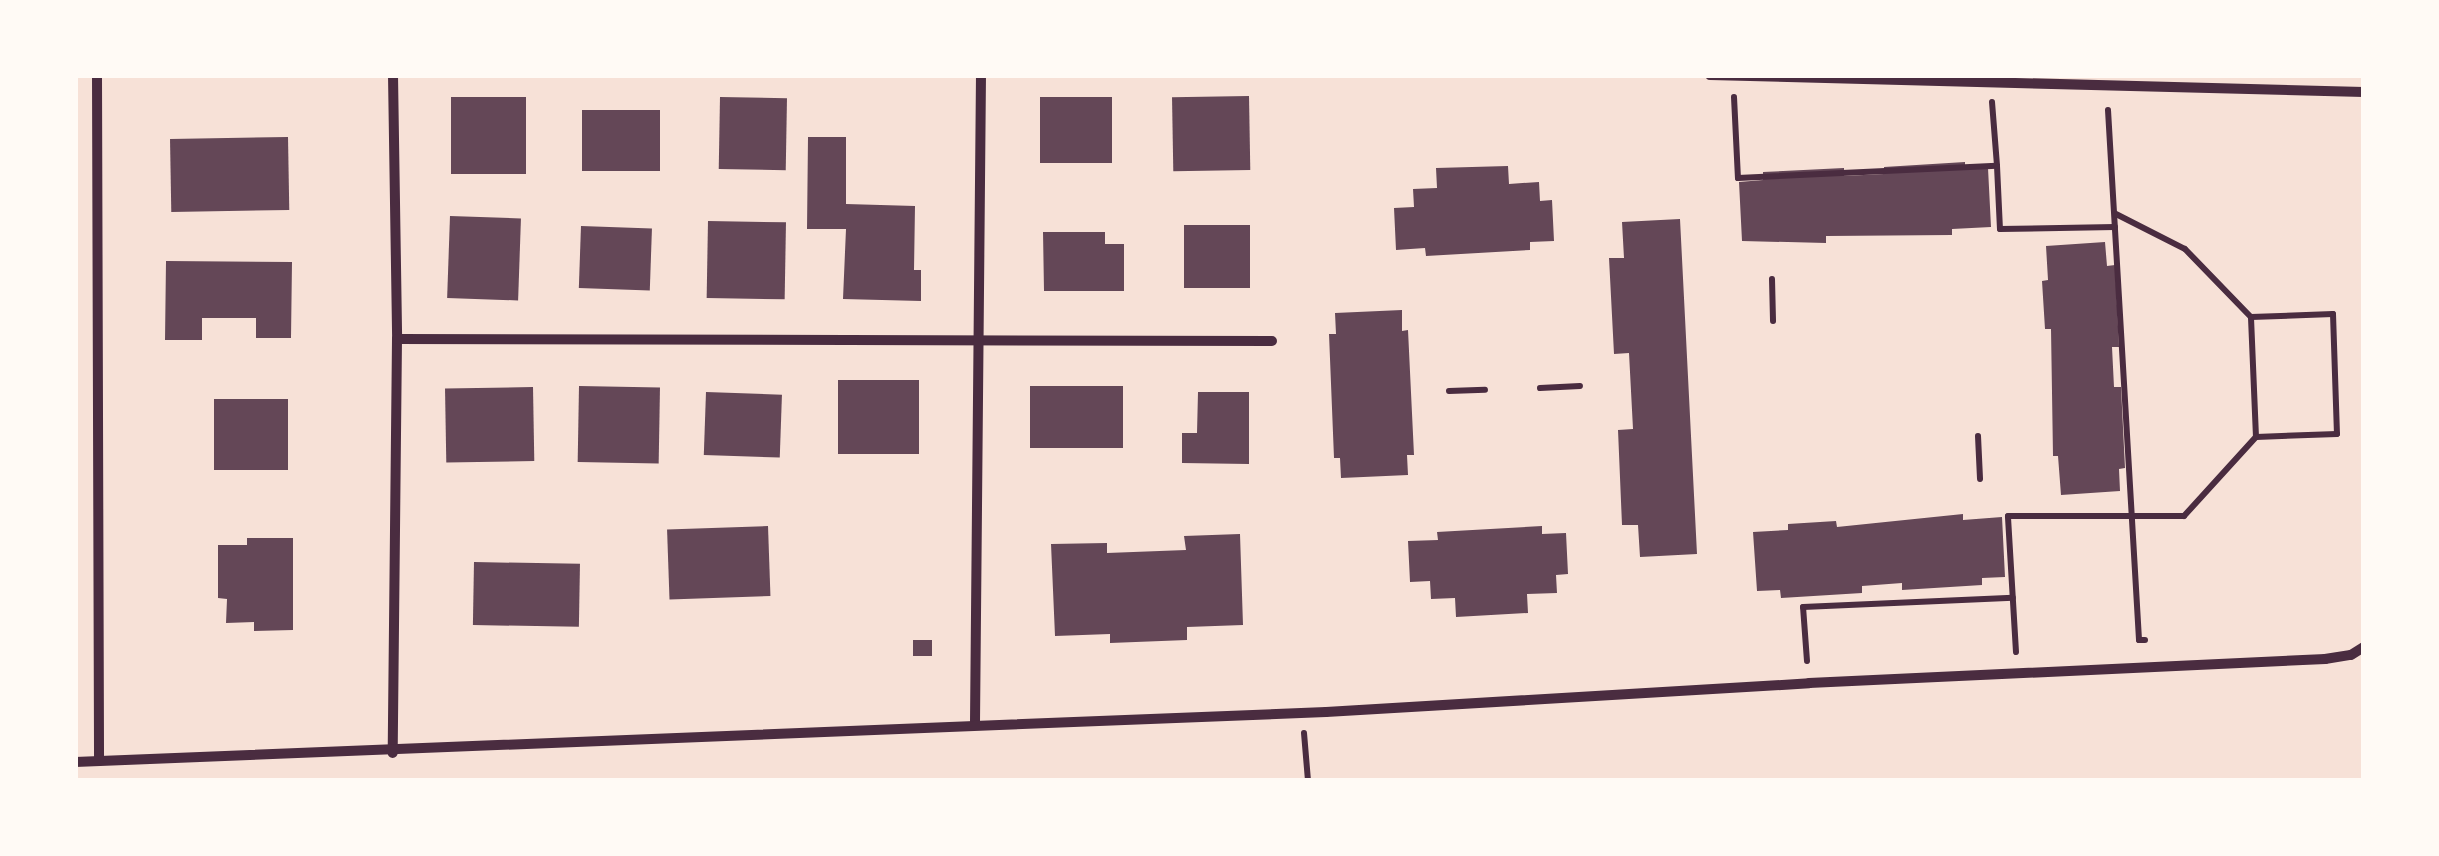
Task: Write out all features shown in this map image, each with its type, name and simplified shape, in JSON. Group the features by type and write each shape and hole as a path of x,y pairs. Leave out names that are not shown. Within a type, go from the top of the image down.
{"street":[{"path":"97,75 100,761"},
{"path":"393,75 397,338 394,752"},
{"path":"975,723 981,75"},
{"path":"1710,75 2364,92"},
{"path":"397,338 1272,341"},
{"path":"2351,655 2364,647"},
{"path":"75,762 1302,712 1808,682 2364,656"}],"path":[{"path":"1733,76 1738,178 1997,166"},
{"path":"1991,82 2000,230 2115,227"},
{"path":"2106,86 2139,640 2158,640"},
{"path":"2018,674 2008,516 2184,516 2256,437 2251,317 2185,249 2114,214"},
{"path":"1772,279 1773,321"},
{"path":"2251,317 2332,314 2337,434 2256,437"},
{"path":"1540,388 1580,386"},
{"path":"1449,391 1486,390"},
{"path":"1978,436 1980,479"},
{"path":"1808,682 1803,608 2013,598"},
{"path":"1302,712 1308,781"}],"building":[{"path":"1249,96 1250,170 1173,171 1172,97"},
{"path":"451,97 526,97 526,174 451,174"},
{"path":"720,97 787,98 786,170 719,169"},
{"path":"1040,97 1112,97 1112,163 1040,163"},
{"path":"582,110 660,110 660,171 582,171"},
{"path":"288,137 289,210 171,212 170,139"},
{"path":"808,137 846,137 846,204 915,206 914,270 921,270 921,301 843,299 846,229 807,229"},
{"path":"1965,162 1965,169 1988,168 1991,227 1952,229 1952,235 1826,236 1826,243 1742,241 1739,182 1763,180 1763,172 1844,168 1844,176 1884,174 1884,167"},
{"path":"1508,166 1509,184 1539,182 1540,201 1552,200 1554,241 1530,242 1530,250 1426,256 1425,248 1396,250 1394,208 1414,207 1413,189 1437,188 1436,168"},
{"path":"450,216 521,218 518,300 447,298"},
{"path":"1680,219 1697,554 1640,557 1638,525 1622,525 1618,430 1633,429 1629,353 1614,354 1609,258 1624,258 1622,222"},
{"path":"708,221 786,222 785,299 707,298"},
{"path":"1184,225 1250,225 1250,288 1184,288"},
{"path":"581,226 652,228 650,290 579,288"},
{"path":"1043,232 1105,232 1105,244 1124,244 1124,291 1044,291"},
{"path":"2105,242 2107,266 2115,265 2119,347 2112,347 2114,387 2121,387 2125,468 2119,469 2120,491 2061,495 2058,456 2053,456 2051,329 2045,329 2042,281 2048,280 2046,246"},
{"path":"166,261 292,262 291,338 256,338 256,318 202,318 202,340 165,340"},
{"path":"1402,310 1402,331 1408,330 1414,455 1407,455 1408,475 1341,478 1340,458 1334,458 1329,334 1336,334 1335,313"},
{"path":"838,380 919,380 919,454 838,454"},
{"path":"579,386 660,387 659,463 578,462"},
{"path":"1030,386 1123,386 1123,448 1030,448"},
{"path":"533,387 534,461 446,463 445,389"},
{"path":"706,392 782,395 780,458 704,455"},
{"path":"1198,392 1249,392 1249,464 1182,463 1182,433 1197,433"},
{"path":"214,399 288,399 288,470 214,470"},
{"path":"1963,514 1963,520 2002,517 2005,577 1982,578 1982,585 1902,590 1902,583 1862,586 1862,593 1781,598 1780,590 1757,591 1753,532 1788,530 1788,524 1836,521 1837,527"},
{"path":"768,526 770,596 670,599 667,530"},
{"path":"1542,526 1542,534 1566,533 1568,574 1556,575 1557,593 1527,594 1528,613 1456,617 1455,598 1431,599 1430,581 1410,582 1408,541 1438,540 1437,532"},
{"path":"1240,534 1243,625 1187,627 1187,640 1110,643 1110,634 1055,636 1051,544 1107,543 1107,553 1186,550 1184,536"},
{"path":"247,538 293,538 293,630 254,631 254,622 226,623 227,599 218,598 218,545 247,545"},
{"path":"474,562 580,564 579,627 473,625"},
{"path":"913,640 932,640 932,656 913,656"}]}
